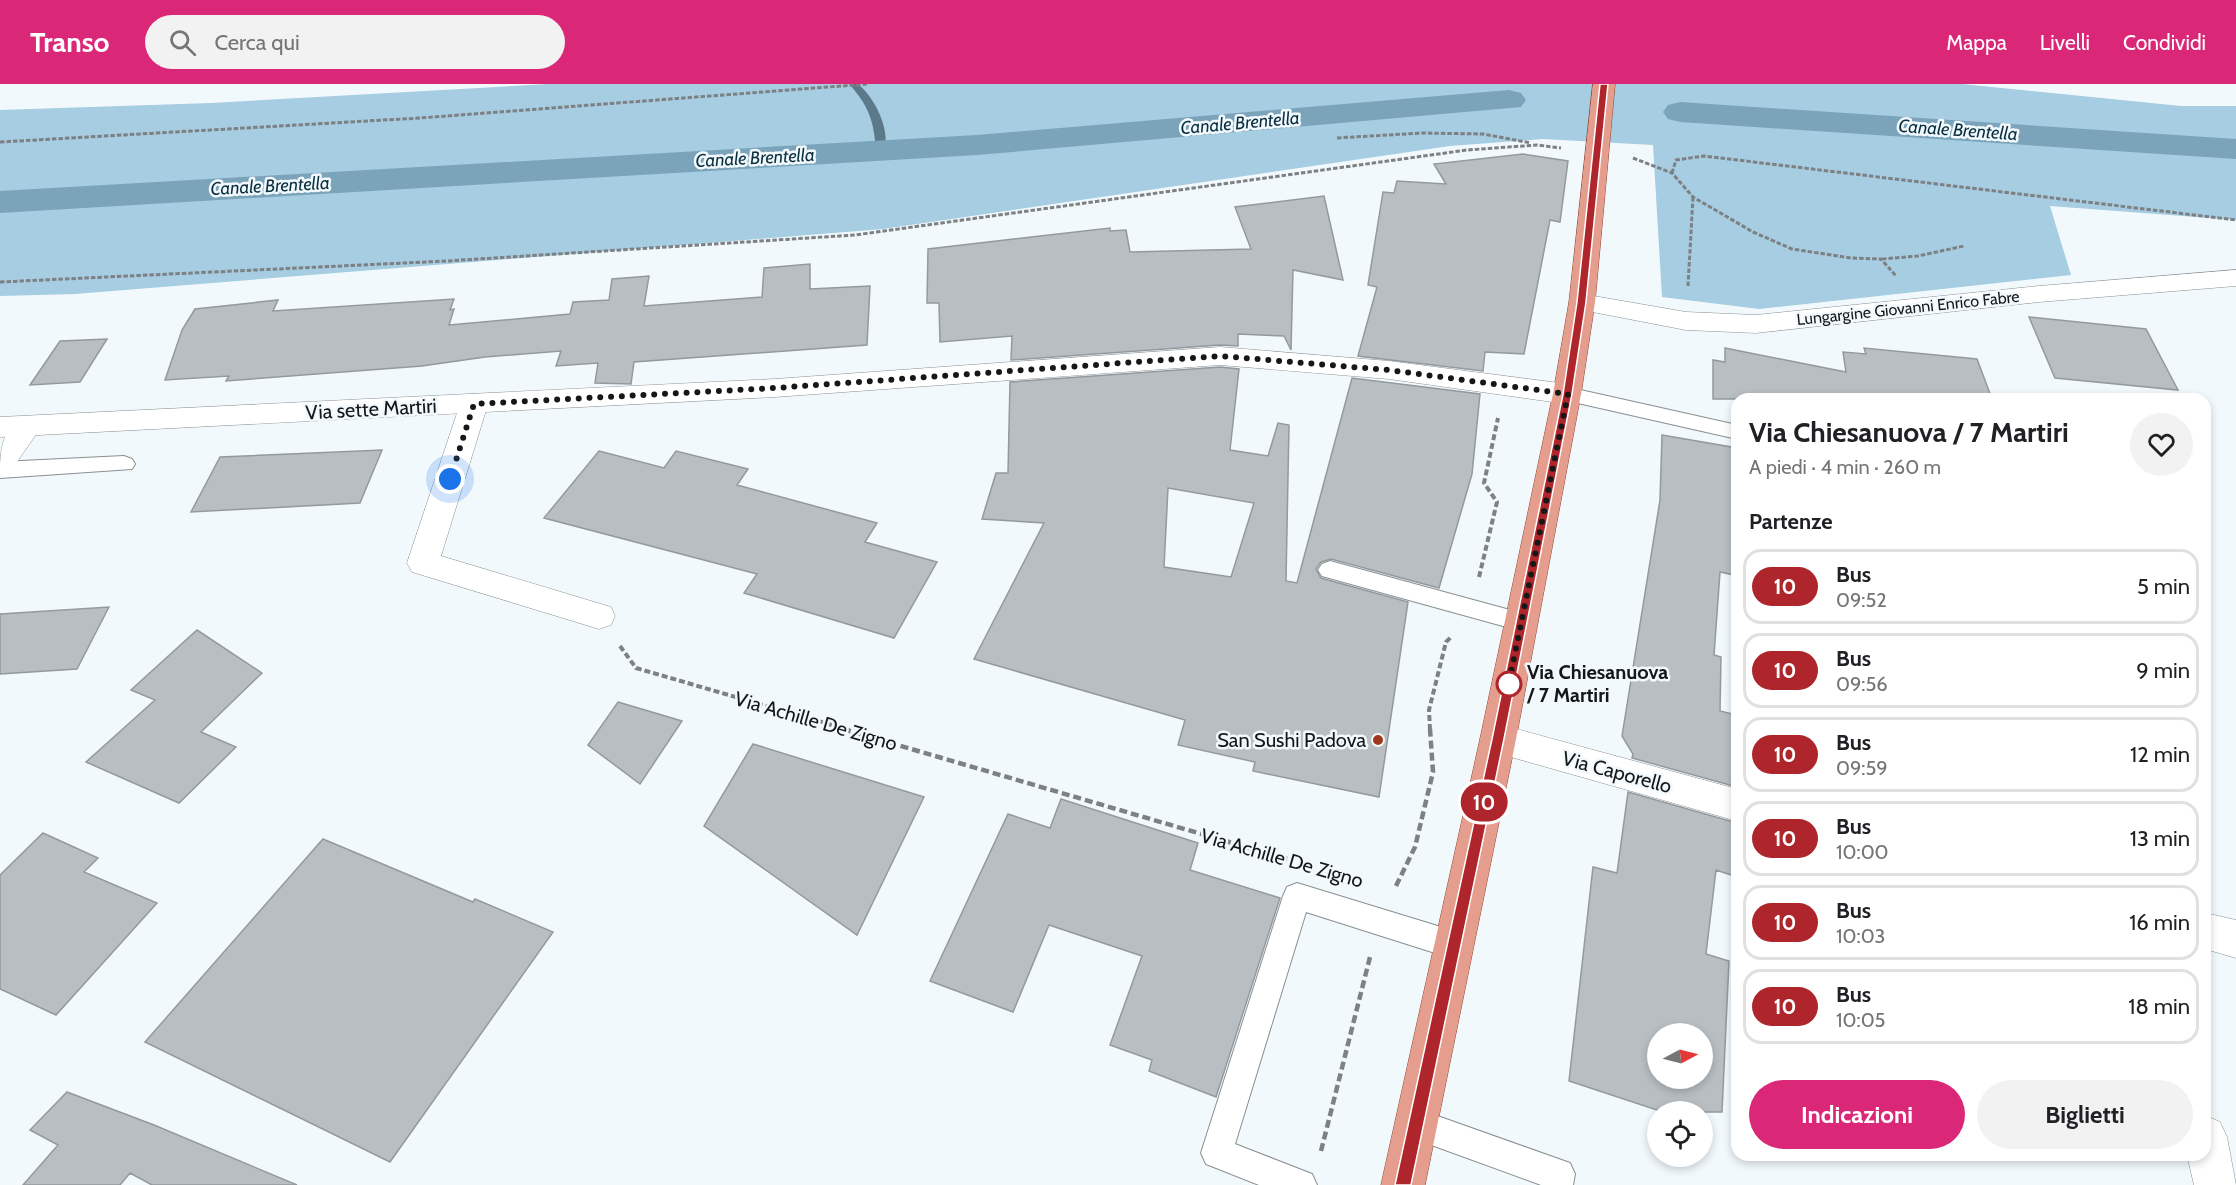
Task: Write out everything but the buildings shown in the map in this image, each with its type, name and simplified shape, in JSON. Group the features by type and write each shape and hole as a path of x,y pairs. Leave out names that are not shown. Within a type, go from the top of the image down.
{"main road":[{"path":"1403,1185 1498,739 1568,394 1581,302 1604,84"},
{"name":"Lungargine Giovanni Enrico Fabre","path":"1581,302 1686,321 1756,324 2236,278"},
{"name":"Via sette Martiri","path":"14,426 775,388 1220,356 1389,370 1568,394"},
{"path":"474,404 423,563 599,616"},
{"path":"0,465 14,426"},
{"name":"Via Caporello","path":"1498,739 1731,802"},
{"path":"2211,933 2236,939"},
{"path":"2210,1161 2216,1185"}],"lane":[{"path":"1568,394 1731,431"},
{"path":"0,470 124,464"},
{"path":"1330,570 1521,622"},
{"path":"1309,1173 1217,1153 1298,896 1454,945"},
{"path":"1415,1124 1559,1174 1557,1185"}],"path":[{"path":"0,142 420,118 868,84"},
{"path":"1337,138 1422,133 1483,134 1561,148"},
{"path":"0,282 447,261 855,235 1467,150 1538,145"},
{"path":"1672,173 1676,160 1704,156 2236,220"},
{"path":"1640,159 1672,173 1693,197 1753,232 1792,249 1851,258 1881,259 1918,256 1964,246"},
{"path":"1686,321 1693,197"},
{"path":"1881,259 1921,307"},
{"path":"1309,1173 1380,920 1415,847 1433,772 1429,710 1446,642 1472,609 1497,502 1484,483 1500,409"},
{"name":"Via Achille De Zigno","path":"599,616 636,668 1289,860"}],"shaded area":[{"path":"548,84 1962,84 2181,106 2236,106 2236,220 2050,206 2071,275 1759,309 1662,297 1653,145 1543,139 1450,146 883,229 75,294 0,296 0,110 211,103"}],"waterway":[{"path":"853,84 871,105 879,132 881,151"},
{"name":"Canale Brentella","path":"0,202 977,145 1509,100"},
{"name":"Canale Brentella","path":"1680,112 2236,149"}],"bus line":[{"name":"10","path":"1403,1185 1498,739 1568,394 1581,302 1604,84"}],"place":[{"name":"Via Chiesanuova / 7 Martiri","path":"1509,684"},
{"name":"San Sushi Padova","path":"1378,740"}],"route":[{"path":"450,479 474,404 775,388 1220,356 1389,370 1568,394 1507,692 1509,684"}]}
